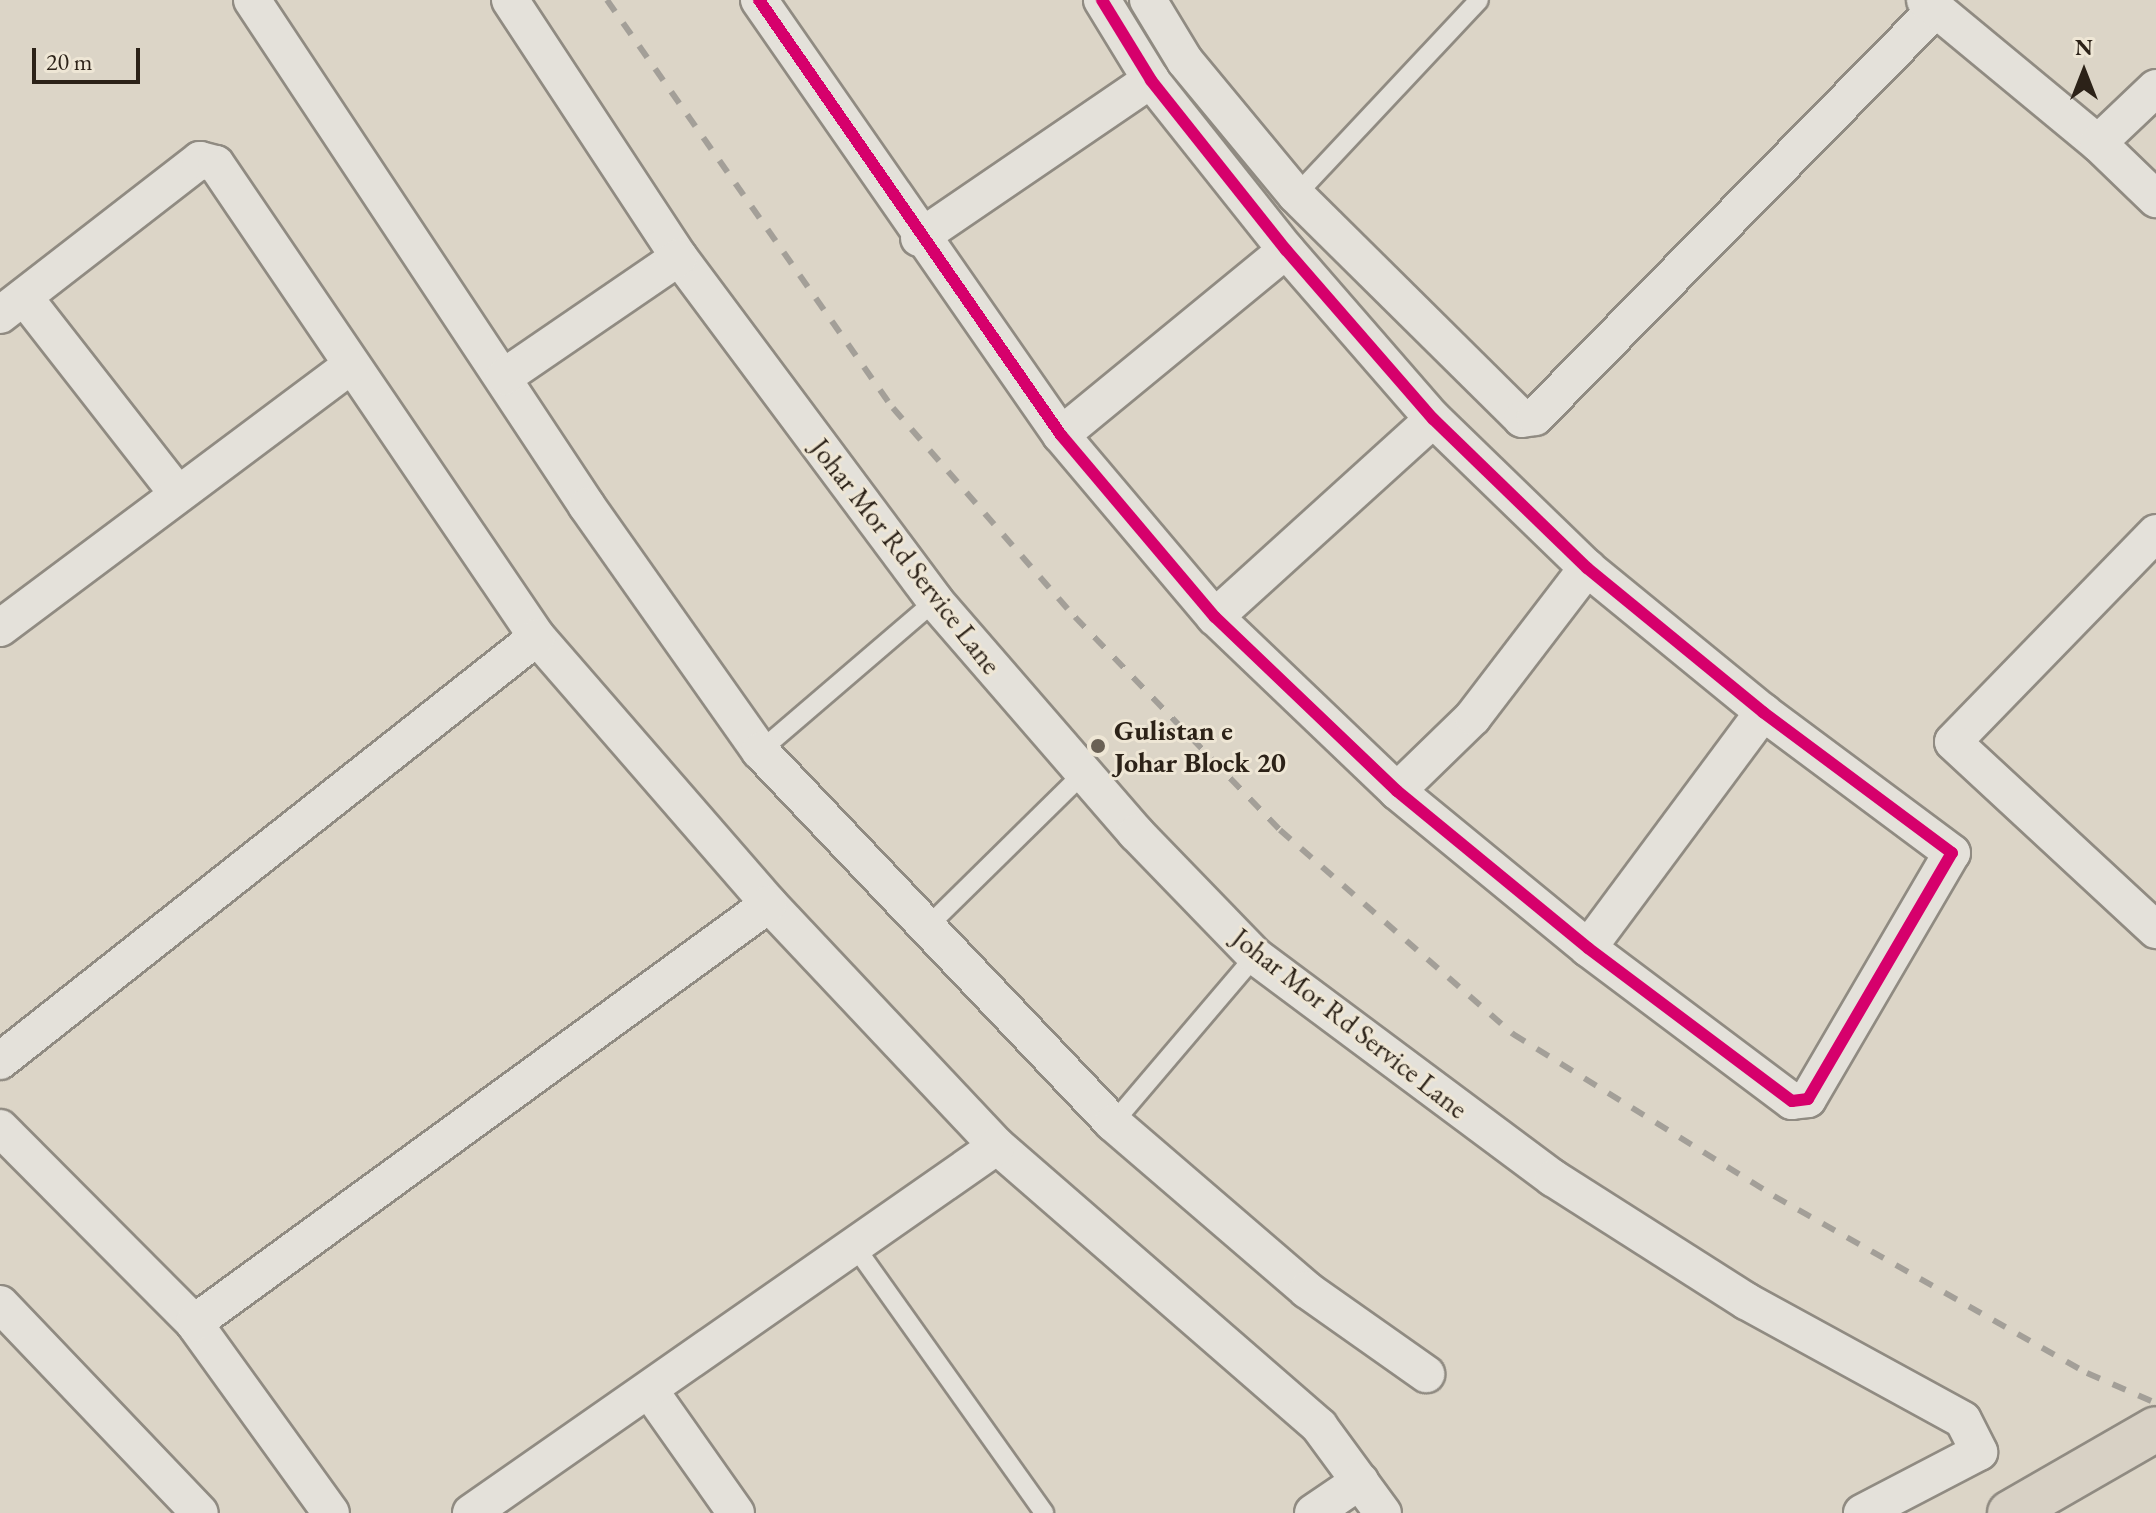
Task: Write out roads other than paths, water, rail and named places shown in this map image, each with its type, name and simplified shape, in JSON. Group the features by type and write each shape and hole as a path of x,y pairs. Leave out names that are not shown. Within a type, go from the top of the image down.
{"main road":[{"path":"2010,1513 2156,1429"}],"street":[{"path":"252,0 587,506 760,751 1113,1123 1307,1290 1426,1374"},
{"name":"Johar Mor Rd Service Lane","path":"510,0 679,257 935,601 1084,773 1255,956 1553,1178 1746,1301 1963,1420 1979,1452 1862,1513"},
{"path":"759,0 919,238 1061,435 1215,617 1397,791 1588,948 1792,1101 1808,1099 1952,853 1763,712 1587,568 1433,419 1286,250 1151,80 1102,0"},
{"path":"1148,0 1185,61 1296,195 1512,415 1535,417 1930,5 2098,143 2156,199"},
{"path":"919,238 1151,80"},
{"path":"2098,143 2156,88"},
{"path":"178,494 12,306 200,160 209,160 537,637 769,904 997,1146 1319,1426 1383,1513"},
{"path":"1061,435 1286,250"},
{"path":"504,377 679,257"},
{"path":"0,628 349,367"},
{"path":"1215,617 1433,419"},
{"path":"2156,533 1953,742 2156,930"},
{"path":"1397,791 1473,717 1587,568"},
{"path":"0,1061 537,637"},
{"path":"1588,948 1763,712"},
{"path":"194,1323 769,904"},
{"path":"0,1128 194,1323 331,1513"},
{"path":"471,1513 856,1248 997,1146"},
{"path":"0,1304 200,1513"},
{"path":"650,1391 736,1513"},
{"path":"1313,1513 1360,1481"}],"lane":[{"path":"1296,195 1479,0"},
{"path":"760,751 935,601"},
{"path":"926,928 1084,773"},
{"path":"1113,1123 1255,956"},
{"path":"856,1248 1044,1513"}],"railway":[{"path":"607,0 893,408 1075,617 1280,830 1513,1034 1774,1196 2087,1373 2156,1403"}],"place":[{"name":"Gulistan e Johar Block 20","path":"1098,746"}]}
